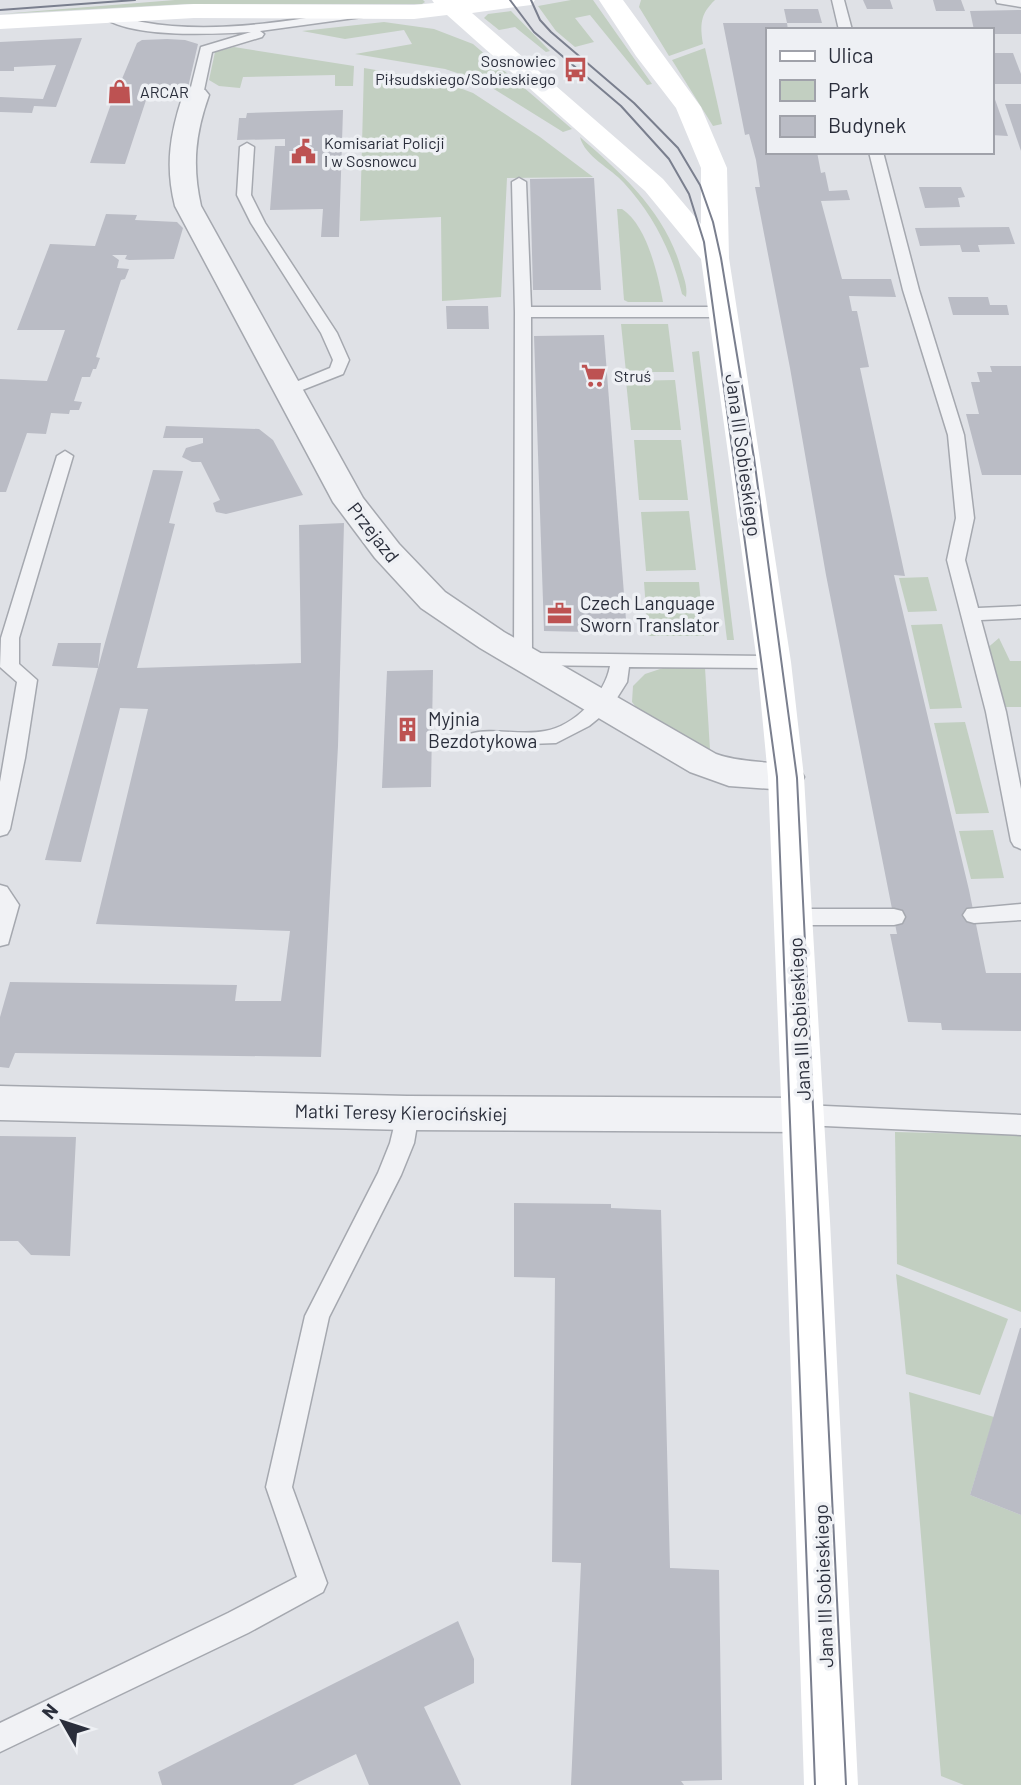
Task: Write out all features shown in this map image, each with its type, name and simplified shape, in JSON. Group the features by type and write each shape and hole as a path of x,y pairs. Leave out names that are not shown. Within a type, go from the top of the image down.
{"street":[{"path":"0,22 194,11 371,12 523,0"},
{"name":"Jana III Sobieskiego","path":"611,0 688,107 714,168 715,258 774,662 786,777 831,1785"},
{"path":"450,5 654,184 715,258"},
{"name":"Przejazd","path":"196,95 184,130 180,173 188,206 349,502 387,551 433,600 523,659 703,763 729,773 786,777"},
{"name":"Matki Teresy Kierocińskiej","path":"0,1103 407,1114 803,1115"}],"lane":[{"path":"838,0 845,28"},
{"path":"1002,0 1021,3"},
{"path":"106,15 146,27 278,26 371,12"},
{"path":"196,95 206,50 278,26"},
{"path":"247,147 244,195 258,223 328,332 341,360 337,371 287,391"},
{"path":"877,154 911,290 956,435 965,518 956,560 996,712 1021,841"},
{"path":"519,181 523,312 523,659 774,662"},
{"path":"523,312 723,312"},
{"path":"0,829 15,758 27,680 9,666 10,638 65,456"},
{"path":"969,614 1021,612"},
{"path":"476,739 549,738 582,721 603,704 617,682 621,660"},
{"path":"0,893 8,905 0,938"},
{"path":"974,915 1021,912"},
{"path":"794,917 894,917"},
{"path":"0,1738 238,1623 313,1583 279,1487 317,1316 389,1175 402,1143 407,1114"},
{"path":"803,1115 1021,1125"}],"green space":[{"path":"175,0 425,2 187,4 0,14"},
{"path":"571,0 593,0 652,84 647,85 590,15 575,18 594,42 575,47 556,31 538,6"},
{"path":"641,0 715,0 702,20 703,44 669,56 639,7"},
{"path":"511,11 550,51 546,52 515,27 499,30 484,18 488,14"},
{"path":"384,22 434,29 473,44 572,129 563,132 481,81 445,69 355,54 412,44 404,30 345,39 302,31"},
{"path":"234,47 354,66 353,86 335,86 335,75 243,77 240,88 219,86 209,80 215,52"},
{"path":"705,48 722,124 713,126 672,60"},
{"path":"364,68 441,81 473,93 540,137 593,177 507,178 501,297 442,301 441,217 360,221"},
{"path":"580,137 625,179 652,210 673,245 685,281 686,297 682,294 667,249 644,208 619,178 587,151"},
{"path":"617,209 622,209 631,216 645,238 663,302 624,300"},
{"path":"621,324 668,324 674,372 626,372"},
{"path":"699,351 734,640 727,640 692,352"},
{"path":"675,380 681,430 631,430 626,381"},
{"path":"634,440 681,440 688,500 639,500"},
{"path":"689,511 696,570 646,571 641,512"},
{"path":"928,577 937,611 908,612 899,578"},
{"path":"644,582 699,582 704,636 648,636"},
{"path":"942,624 962,708 930,709 911,625"},
{"path":"999,638 1010,661 1021,661 1021,707 1006,707 985,650"},
{"path":"663,668 705,668 710,750 643,716 632,702 633,686 645,674"},
{"path":"965,722 989,813 956,814 934,723"},
{"path":"993,830 1004,878 971,879 959,831"},
{"path":"895,1132 1021,1135 1021,1312 897,1264"},
{"path":"896,1274 1008,1319 980,1395 906,1374"},
{"path":"909,1392 994,1417 970,1495 1021,1515 1021,1785 964,1785 941,1776"}],"building":[{"path":"863,0 890,0 893,9 867,9"},
{"path":"933,0 961,0 965,11 936,11"},
{"path":"784,9 818,9 822,23 787,23"},
{"path":"1021,10 1021,34 993,34 993,28 974,28 970,11"},
{"path":"723,23 787,23 788,28 766,28 766,154 817,154 821,173 825,172 829,191 847,190 850,200 821,201 842,279 891,279 896,297 849,296 852,311 857,311 869,367 860,368 905,576 894,575 969,890 986,973 1021,973 1021,1031 942,1030 941,1023 908,1022 890,934 897,934 826,575 755,187 760,187 756,160 749,134 745,135"},
{"path":"82,38 56,107 34,106 32,113 0,112 0,97 43,99 56,65 14,67 14,71 0,71 0,42"},
{"path":"167,39 198,44 187,92 149,91 125,164 90,163 112,101 108,98 111,89 119,86 137,43 142,40"},
{"path":"993,53 1013,53 1021,74 1021,84 993,84"},
{"path":"993,94 1008,136 993,135"},
{"path":"1005,104 1021,104 1021,151"},
{"path":"343,110 339,237 321,237 323,209 270,210 275,146 285,146 285,139 237,140 239,118 246,118 247,113"},
{"path":"594,178 601,290 533,290 530,179"},
{"path":"919,187 961,187 965,197 958,198 960,207 925,208"},
{"path":"106,214 137,215 135,220 177,222 183,228 174,259 129,260 125,259 127,255 112,255 119,260 117,268 129,269 125,279 121,280 96,357 100,358 96,369 93,369 90,377 82,377 74,401 82,402 79,410 70,410 69,414 51,413 46,434 27,433 6,492 0,492 0,379 47,381 65,330 17,330 50,244 95,246"},
{"path":"1009,227 1015,244 978,245 980,252 962,252 960,245 920,246 915,228"},
{"path":"948,297 988,297 990,305 1007,305 1009,315 953,315"},
{"path":"446,306 488,306 489,329 447,329"},
{"path":"604,335 627,633 544,631 534,336"},
{"path":"990,366 1021,366 1021,475 982,475 966,414 979,414 971,382 980,382 977,372 992,372"},
{"path":"166,426 259,429 273,440 303,495 226,514 216,512 213,503 220,500 201,462 192,462 182,457 186,448 203,443 203,438 163,438"},
{"path":"153,470 183,471 169,523 175,524 137,668 301,663 299,525 344,523 338,746 321,1057 15,1053 9,1068 0,1067 0,1017 10,982 237,985 235,1001 281,1001 290,931 96,924 148,709 120,708 81,862 45,860"},
{"path":"58,643 101,643 98,668 52,666"},
{"name":"Myjnia Bezdotykowa","path":"433,670 431,787 382,788 387,671"},
{"path":"0,1136 76,1137 70,1256 31,1255 18,1241 0,1241"},
{"path":"514,1203 611,1204 611,1208 661,1210 670,1568 719,1570 722,1780 681,1781 684,1785 571,1785 581,1563 552,1562 555,1278 514,1277"},
{"path":"1021,1328 1021,1515 970,1495"},
{"path":"458,1621 474,1659 474,1683 424,1707 461,1785 369,1785 356,1754 293,1785 162,1785 158,1772"}],"tram line":[{"path":"0,10 135,0"},
{"path":"510,0 534,32 621,106 669,159 689,194 704,242 777,777 815,1785"},
{"path":"531,0 540,20 551,32 634,103 678,148 700,185 713,222 721,258 754,458 797,778 846,1785"}],"place":[{"name":"Sosnowiec Piłsudskiego/Sobieskiego","path":"576,69"},
{"name":"ARCAR","path":"120,91"},
{"name":"Komisariat Policji I w Sosnowcu","path":"304,151"},
{"name":"Struś","path":"594,375"},
{"name":"Czech Language Sworn Translator","path":"560,613"},
{"name":"Myjnia Bezdotykowa","path":"408,729"}]}
